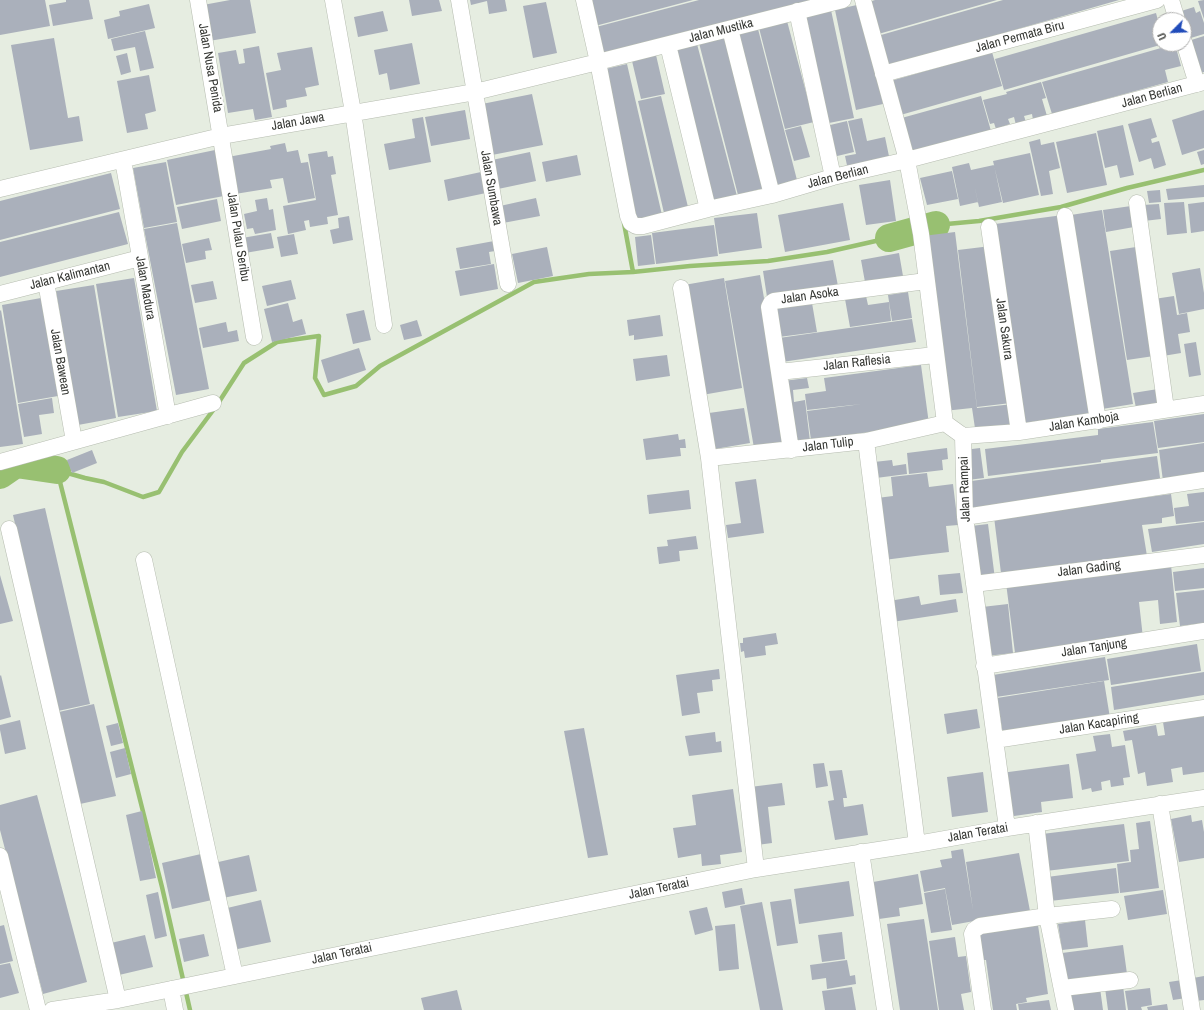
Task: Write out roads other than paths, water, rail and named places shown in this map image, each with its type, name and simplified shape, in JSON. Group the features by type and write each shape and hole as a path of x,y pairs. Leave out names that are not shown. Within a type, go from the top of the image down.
{"street":[{"name":"Jalan Nusa Penida","path":"198,0 221,136"},
{"path":"333,0 352,112 384,325"},
{"name":"Jalan Sumbawa","path":"459,0 508,284"},
{"path":"584,0 593,63"},
{"name":"Jalan Mustika","path":"593,63 797,11 816,3 843,0"},
{"path":"863,0 907,160 921,234 945,423 963,436"},
{"name":"Jalan Permata Biru","path":"883,74 1157,0"},
{"path":"1171,0 1175,12"},
{"path":"797,11 833,177"},
{"path":"730,29 772,195"},
{"path":"668,45 708,209"},
{"path":"1188,52 1201,83"},
{"name":"Jalan Jawa","path":"0,189 221,136 352,112 475,92 593,63"},
{"name":"Jalan Berlian","path":"593,63 628,216 631,223 636,226 643,226 708,209 772,195 833,177 907,160 1201,83"},
{"name":"Jalan Pulau Seribu","path":"221,136 254,337"},
{"name":"Jalan Madura","path":"123,160 168,416"},
{"path":"1137,203 1166,409"},
{"path":"1065,216 1098,421"},
{"name":"Jalan Sakura","path":"989,227 1019,432"},
{"name":"Jalan Kalimantan","path":"0,294 140,258"},
{"name":"Jalan Asoka","path":"791,450 769,307 771,303 774,301 926,281"},
{"name":"Jalan Bawean","path":"46,282 74,442"},
{"path":"681,288 709,458 756,869"},
{"name":"Jalan Raflesia","path":"779,372 936,355"},
{"path":"0,462 214,403"},
{"name":"Jalan Kamboja","path":"963,436 1019,432 1204,404"},
{"name":"Jalan Tulip","path":"709,458 791,450 866,440 945,423"},
{"name":"Jalan Rampai","path":"963,436 965,517 1007,828"},
{"path":"866,440 918,844"},
{"path":"965,517 1204,480"},
{"path":"9,529 118,1000"},
{"name":"Jalan Gading","path":"974,584 1204,555"},
{"path":"144,560 235,976"},
{"name":"Jalan Tanjung","path":"984,666 1204,631"},
{"name":"Jalan Kacapiring","path":"995,740 1204,708"},
{"name":"Jalan Teratai","path":"52,1010 118,1000 756,869 918,844 1036,823 1204,798"},
{"path":"1160,804 1192,1010"},
{"path":"1036,823 1047,916 1063,988 1066,1010"},
{"path":"861,852 885,1010"},
{"path":"0,856 38,1010"},
{"path":"983,1010 972,934 974,930 980,926 1047,916 1112,909"},
{"path":"1063,988 1130,980"},
{"path":"175,988 175,1010"}],"waterway":[{"path":"936,225 979,221 1061,207 1127,188 1204,170"},
{"path":"57,470 104,482 143,497 159,492 182,452 217,405 244,363 277,342 319,336 315,378 324,395 356,386 380,366 534,282 589,274 633,272 624,223"},
{"path":"889,238 936,225"},
{"path":"633,272 690,266 768,261 827,252 889,238"},
{"path":"0,475 16,464 57,470"},
{"path":"57,470 162,887 190,1010"}]}
